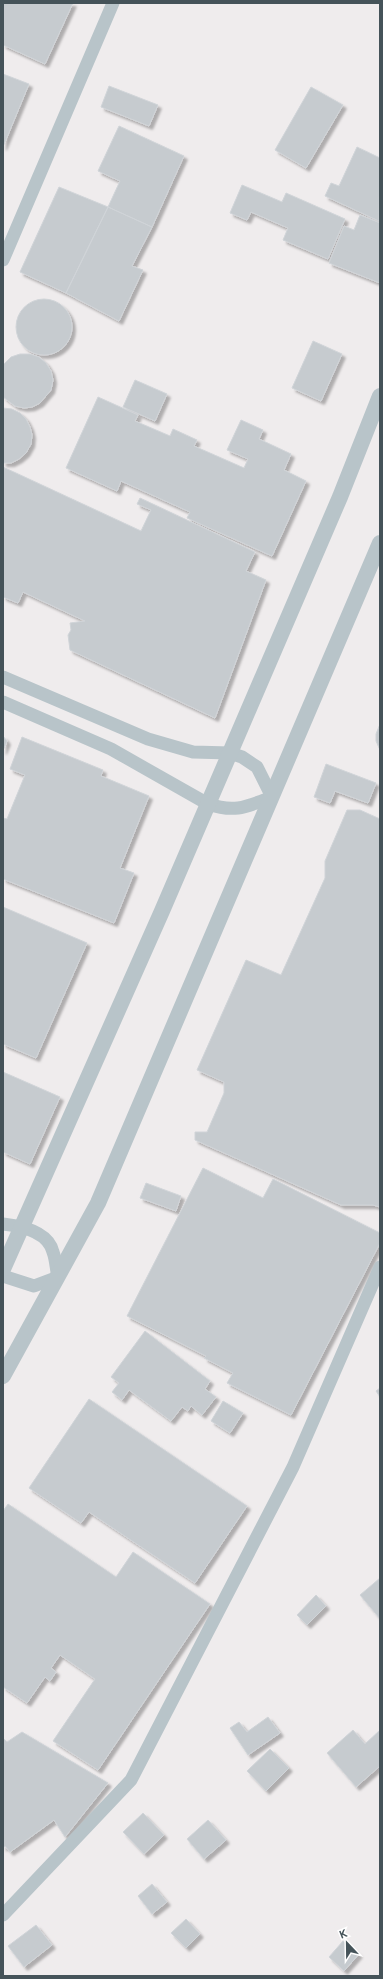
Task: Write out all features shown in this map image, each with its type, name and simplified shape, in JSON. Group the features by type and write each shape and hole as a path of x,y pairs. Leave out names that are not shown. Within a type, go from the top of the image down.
{"street":[{"path":"3,260 113,3"},
{"path":"3,1269 230,754 340,497 380,396"},
{"path":"3,1376 98,1203 380,543"},
{"path":"3,677 148,739 193,752 230,754 242,757 257,767 272,797"},
{"path":"3,702 111,749 208,804 224,809 243,808 272,797"},
{"path":"3,1224 23,1226 44,1237 53,1250 58,1277"},
{"path":"3,1915 131,1780 293,1467 380,1267"},
{"path":"3,1276 34,1286 58,1277"}],"building":[{"path":"3,3 73,3 45,64 3,45"},
{"path":"3,74 29,84 3,147"},
{"path":"109,86 158,105 149,126 101,107"},
{"path":"311,87 343,105 306,168 275,150"},
{"path":"119,126 184,156 152,227 108,207 120,181 98,171"},
{"path":"357,147 380,158 379,221 325,196 331,183 339,186"},
{"path":"242,185 282,202 286,193 345,219 328,259 283,240 288,228 251,212 247,220 230,213"},
{"path":"59,187 108,207 66,293 20,272"},
{"path":"108,207 152,227 132,266 143,270 119,321 66,293"},
{"path":"360,215 380,223 380,283 329,263 344,226 354,230"},
{"path":"44,299 59,304 67,312 72,327 67,342 59,350 44,355 29,350 21,342 16,327 21,312 29,304"},
{"path":"313,341 342,354 321,401 292,388"},
{"path":"20,354 30,354 39,357 46,363 51,371 53,380 51,390 40,403 32,407 24,408 15,406 3,397 3,365 11,357"},
{"path":"135,380 167,394 155,421 123,407"},
{"path":"98,397 138,415 135,421 170,436 173,429 197,440 194,446 244,468 248,459 227,450 241,420 263,430 259,439 291,454 284,470 306,481 272,556 187,518 190,512 121,481 117,491 66,468"},
{"path":"3,408 12,409 20,413 26,419 32,435 31,444 26,453 11,463 3,463"},
{"path":"3,467 141,531 151,510 137,504 140,498 255,552 246,571 266,580 215,718 70,650 68,635 71,630 70,623 85,621 23,592 18,603 3,597"},
{"path":"380,724 380,750 376,741 376,734"},
{"path":"3,736 7,741 3,751"},
{"path":"22,737 103,770 101,776 149,796 120,868 134,873 114,923 3,879 3,818 7,819 25,775 10,769"},
{"path":"326,764 376,783 368,803 335,791 330,803 314,797"},
{"path":"347,810 360,810 380,819 380,1207 373,1205 341,1205 195,1140 195,1132 207,1132 224,1093 224,1082 197,1070 246,960 281,975 325,878 325,861"},
{"path":"3,907 87,943 36,1058 3,1044"},
{"path":"3,1072 60,1097 30,1164 3,1152"},
{"path":"203,1168 263,1198 273,1179 380,1233 380,1243 291,1415 227,1383 233,1373 204,1358 206,1356 127,1316"},
{"path":"146,1183 181,1196 176,1211 140,1198"},
{"path":"145,1331 210,1381 205,1389 216,1397 202,1415 191,1406 188,1411 182,1407 171,1421 129,1390 122,1400 112,1392 119,1383 111,1377"},
{"path":"380,1388 380,1397 376,1391"},
{"path":"89,1399 247,1506 195,1583 89,1512 81,1523 29,1488"},
{"path":"223,1401 243,1413 230,1433 211,1421"},
{"path":"8,1504 116,1577 133,1552 210,1604 98,1770 53,1741 95,1679 60,1655 51,1668 56,1672 50,1681 45,1677 27,1703 3,1687 3,1511"},
{"path":"380,1578 380,1619 360,1595"},
{"path":"316,1595 326,1606 307,1625 297,1615"},
{"path":"268,1717 280,1733 248,1755 230,1728 239,1722 247,1732"},
{"path":"353,1730 365,1744 380,1730 380,1766 356,1787 327,1753"},
{"path":"22,1732 108,1783 65,1837 54,1820 10,1852 5,1846 3,1848 3,1738 7,1742"},
{"path":"270,1749 289,1768 266,1791 247,1771"},
{"path":"143,1813 164,1835 144,1854 123,1832"},
{"path":"208,1820 226,1840 204,1859 187,1839"},
{"path":"152,1884 167,1902 152,1914 138,1896"},
{"path":"186,1919 200,1934 186,1948 171,1933"},
{"path":"36,1925 52,1945 24,1967 8,1946"},
{"path":"343,1941 359,1954 344,1971 329,1957"}]}
